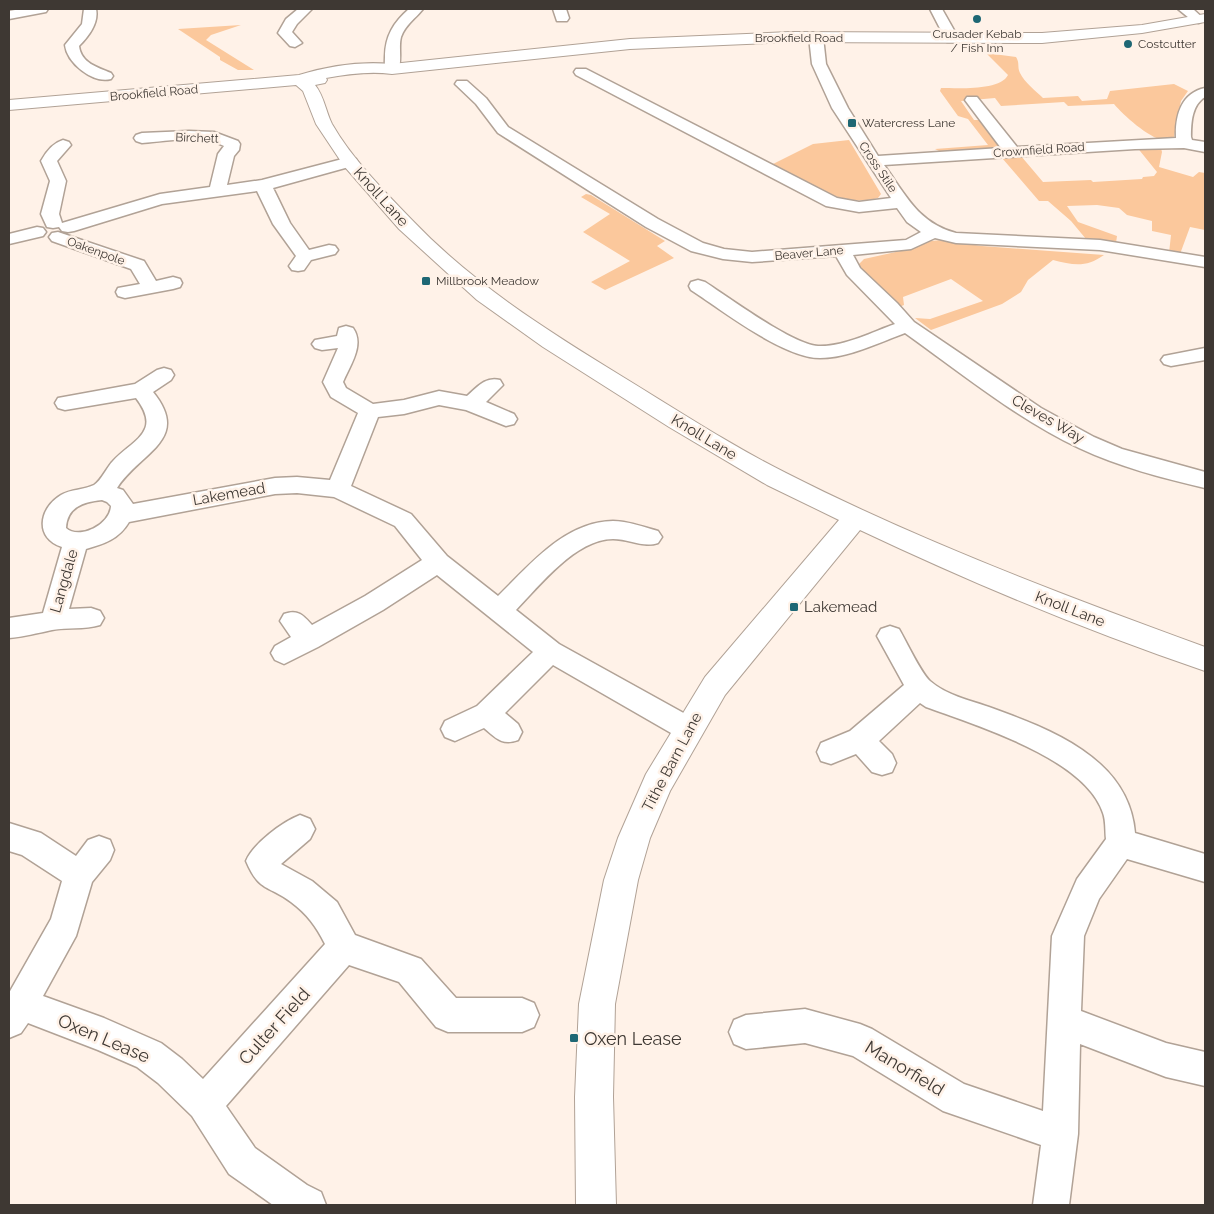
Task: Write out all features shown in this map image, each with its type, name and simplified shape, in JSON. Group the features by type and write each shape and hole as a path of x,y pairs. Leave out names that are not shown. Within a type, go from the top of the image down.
{"street":[{"path":"9,15 40,9"},
{"path":"90,9 91,15 88,24 72,45 72,53 75,59 106,76"},
{"path":"295,43 285,34 291,22 305,9"},
{"path":"392,69 391,46 395,32 400,23 416,9"},
{"path":"936,9 952,39"},
{"path":"1185,9 1202,18"},
{"name":"Brookfield Road","path":"9,105 315,80 383,73 392,69 630,44 816,37 952,39 1066,36 1142,28 1202,18"},
{"name":"Cross Stile","path":"816,37 819,64 840,108 873,161 913,218 933,232"},
{"path":"581,72 832,202 859,207 902,202"},
{"name":"Knoll Lane","path":"300,80 310,89 324,124 350,162 406,225 484,296 551,342 677,421 776,479 950,561 1051,602 1205,659"},
{"name":"Beaver Lane","path":"462,84 481,101 503,130 681,240 712,251 752,257 900,246 911,244 933,232"},
{"path":"1184,144 1182,127 1188,107 1195,97 1205,92"},
{"path":"972,100 1012,151"},
{"name":"Birchett","path":"142,138 211,137 227,140 232,144 231,150 226,154 218,190"},
{"path":"60,229 50,214 58,181 48,161 64,142"},
{"name":"Crownfield Road","path":"873,161 1135,144 1184,144 1205,148"},
{"path":"9,240 37,232 43,239 60,229 160,198 263,185 350,162"},
{"path":"263,185 302,261 329,250"},
{"name":"Oakenpole","path":"60,229 138,265 151,287"},
{"path":"933,232 956,238 1100,245 1205,262"},
{"name":"Cleves Way","path":"842,250 856,274 898,312 907,326 1017,402 1076,436 1114,454 1205,480"},
{"path":"125,292 172,283"},
{"path":"698,286 785,340 818,352 835,350 907,326"},
{"path":"322,344 347,336 348,348 333,382 338,392 370,411 404,407 439,398 471,404 506,419"},
{"path":"1171,360 1205,354"},
{"path":"65,403 141,390 164,375"},
{"path":"471,404 493,384"},
{"path":"121,516 122,504 115,496 102,492 121,466 150,440 155,433 158,423 156,413 141,390"},
{"path":"338,489 370,411"},
{"name":"Lakemead","path":"121,516 142,510 275,486 297,485 338,489 403,520 438,562 550,651 688,729"},
{"name":"Langdale","path":"102,492 87,493 72,499 60,508 53,519 54,530 62,538 76,541 90,539 104,534 115,525 121,516"},
{"name":"Tithe Barn Lane","path":"596,1205 594,1097 596,1004 621,880 634,838 657,784 715,686 856,517"},
{"path":"499,612 567,545 592,532 611,530 650,537"},
{"name":"Langdale","path":"53,620 76,541"},
{"path":"284,653 301,630 374,603 438,562"},
{"name":"Langdale","path":"9,628 32,626 53,620 92,618"},
{"path":"890,636 919,688 935,699 1046,741 1079,763 1099,780 1117,809 1121,843 1088,889 1068,936 1060,1134 1051,1205"},
{"path":"455,729 486,714 550,651"},
{"path":"831,752 860,740 919,688"},
{"path":"486,714 508,732"},
{"path":"860,740 882,764"},
{"path":"300,829 260,861 270,874 301,891 326,912 344,948 410,970 448,1015 522,1014"},
{"path":"9,837 30,843 79,875"},
{"path":"1121,843 1205,868"},
{"name":"Oxen Lease","path":"99,850 79,875 65,925 15,1012 104,1035 149,1055 170,1071 204,1104 242,1162 294,1198 308,1205"},
{"name":"Culter Field","path":"204,1104 344,948"},
{"path":"1066,1022 1166,1060 1205,1069"},
{"name":"Manorfield","path":"746,1032 806,1026 860,1041 955,1099 1060,1134"}],"shaded area":[{"path":"241,25 211,35 206,40 254,70 238,70 220,60 220,57 178,29"},
{"path":"986,53 1016,57 1022,76 1043,98 1078,96 1082,101 1107,99 1110,91 1174,84 1188,91 1181,101 1174,137 1163,140 1151,135 1130,120 1114,104 1068,106 1064,102 1001,106 995,98 961,101 974,120 984,120 1001,141 999,146 943,153 935,149 988,145 968,119 958,116 940,91 941,88 978,88 997,84 1004,80 1008,75"},
{"path":"849,140 881,194 878,198 850,200 836,196 809,185 771,165 813,144"},
{"path":"1160,145 1162,152 1159,167 1193,177 1199,172 1205,173 1205,230 1190,227 1180,254 1169,253 1171,235 1152,231 1152,221 1127,215 1119,208 1097,205 1067,206 1078,222 1117,236 1116,243 1086,239 1071,221 1048,201 1039,201 1002,158 1021,156 1043,182 1091,180 1093,182 1142,179 1143,177 1154,176 1157,172 1136,146"},
{"path":"586,194 591,195 665,241 657,246 674,258 605,290 591,282 630,261 583,232 610,214 581,197"},
{"path":"942,240 982,246 1104,255 1085,264 1053,260 1028,280 1021,292 1002,304 931,330 915,318 930,319 983,301 951,279 903,297 904,305 899,307 862,274 858,265 864,259 914,248 931,241"}],"place":[{"name":"Crusader Kebab / Fish Inn","path":"977,19"},
{"name":"Costcutter","path":"1128,44"},
{"name":"Watercress Lane","path":"852,123"},
{"name":"Millbrook Meadow","path":"426,281"},
{"name":"Lakemead","path":"794,607"},
{"name":"Oxen Lease","path":"574,1038"}]}
